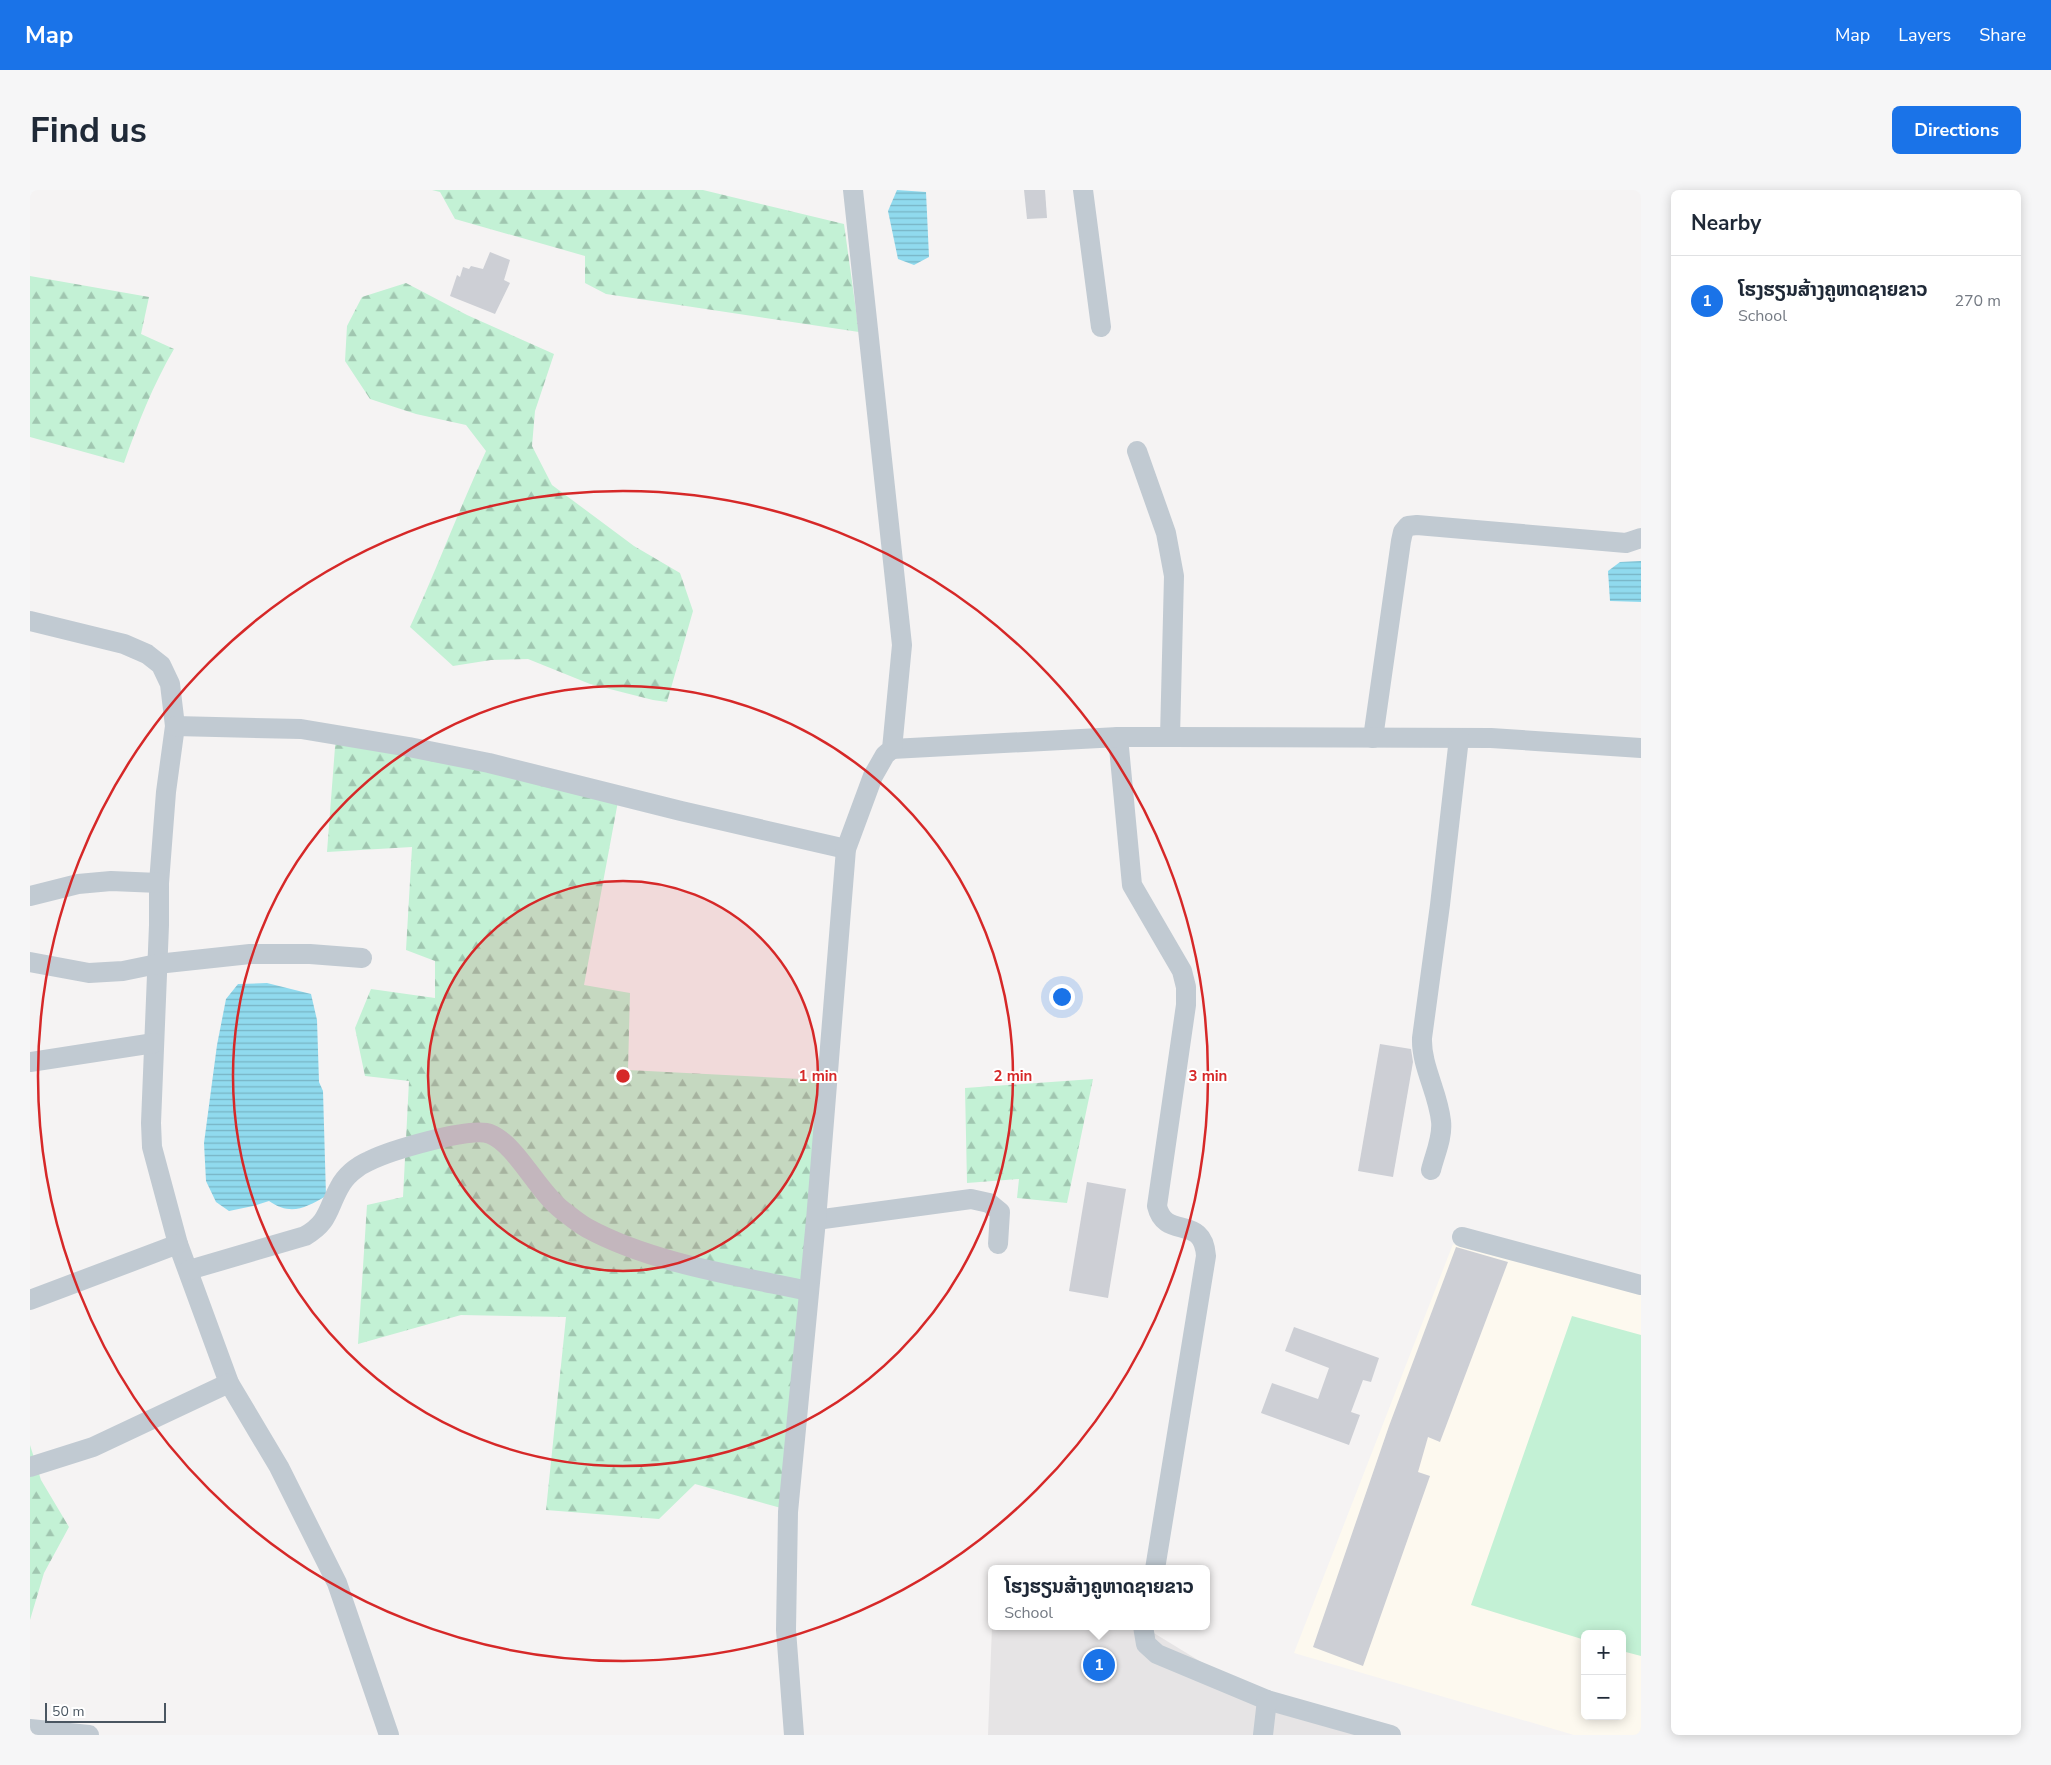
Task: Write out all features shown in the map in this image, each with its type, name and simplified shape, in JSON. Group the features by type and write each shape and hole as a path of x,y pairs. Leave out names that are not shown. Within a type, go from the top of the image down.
{"street":[{"path":"853,190 902,645 892,749"},
{"path":"1083,190 1101,327"},
{"path":"1137,451 1166,533 1174,576 1170,737"},
{"path":"1373,738 1401,541 1403,532 1408,526 1417,525 1626,543 1641,538"},
{"path":"30,621 124,644 147,654 161,666 170,684 174,702 175,726 166,792 159,883 151,1123 152,1147 178,1244 229,1382 279,1467 337,1583 389,1735"},
{"path":"175,726 301,729 409,747 489,763 681,812 846,849"},
{"path":"1118,737 1132,885 1176,958 1186,987 1185,1014 1157,1206 1159,1214 1165,1222 1190,1230 1202,1238 1206,1256 1155,1565"},
{"path":"794,1735 786,1630 788,1512 816,1220 846,849 873,776 885,755 892,749 1118,737 1491,738 1641,748"},
{"path":"1431,1170 1441,1133 1441,1121 1423,1057 1422,1038 1440,905 1459,738"},
{"path":"30,896 78,884 103,882 159,883"},
{"path":"30,962 89,973 124,971 157,964 250,954 310,954 362,958"},
{"path":"30,1062 154,1043"},
{"path":"189,1270 305,1236 317,1229 327,1218 339,1187 352,1172 369,1161 418,1143 474,1132 488,1133 502,1140 555,1205 586,1228 630,1246 694,1267 809,1291"},
{"path":"816,1220 971,1200 989,1203 1000,1212 998,1244"},
{"path":"1462,1237 1641,1285"},
{"path":"30,1300 178,1244"},
{"path":"30,1467 93,1447 229,1382"},
{"path":"1144,1630 1146,1644 1157,1654 1267,1700 1391,1735"},
{"path":"1263,1735 1267,1700"},
{"path":"30,1729 89,1735"}],"shaded area":[{"path":"1453,1244 1641,1294 1641,1735 1574,1735 1294,1653"},
{"path":"992,1630 1149,1630 1247,1690 1391,1735 988,1735"}],"green space":[{"path":"432,190 703,190 844,224 859,332 606,294 585,283 585,256 455,219 440,192"},
{"path":"30,276 149,297 141,334 174,349 146,405 124,463 30,437"},
{"path":"406,283 467,315 554,354 535,411 532,446 552,485 634,546 680,573 693,611 667,702 590,684 528,659 491,660 453,666 410,627 486,451 466,425 416,414 370,399 345,361 347,326 362,297"},
{"path":"336,734 619,796 584,985 630,993 628,1070 821,1080 781,1508 695,1484 659,1519 546,1510 566,1317 461,1315 358,1344 367,1205 403,1197 409,1081 365,1076 355,1028 371,989 435,998 435,961 406,950 412,847 327,852"},
{"path":"1093,1079 1067,1203 1017,1198 1019,1179 967,1183 965,1088"},
{"path":"1572,1316 1641,1335 1641,1656 1626,1652 1626,1630 1581,1630 1581,1639 1471,1605"},
{"path":"30,1445 41,1480 69,1527 44,1573 30,1620"}],"water":[{"path":"897,190 926,192 929,257 914,265 898,259 888,211"},
{"path":"1641,561 1641,602 1610,601 1608,571 1620,562"},
{"path":"267,983 311,994 317,1020 319,1082 323,1091 326,1196 298,1209 284,1208 269,1201 229,1211 216,1202 206,1181 204,1143 217,1045 226,999 238,984"}],"building":[{"path":"1024,190 1045,190 1047,218 1027,219"},
{"path":"490,252 510,260 504,280 510,283 495,314 450,296 457,275 460,277 463,267 469,269 471,266 483,269"},
{"path":"1380,1044 1411,1049 1413,1062 1393,1177 1358,1171"},
{"path":"1087,1182 1126,1189 1108,1298 1069,1291"},
{"path":"1456,1247 1508,1262 1440,1442 1428,1437 1418,1472 1430,1476 1363,1666 1313,1647 1389,1426"},
{"path":"1294,1327 1379,1358 1371,1382 1363,1380 1351,1412 1360,1415 1349,1445 1261,1413 1272,1383 1318,1399 1329,1368 1285,1351"}],"place":[{"name":"ໂຮງຮຽນສ້າງຄູຫາດຊາຍຂາວ","path":"1099,1665"}]}
